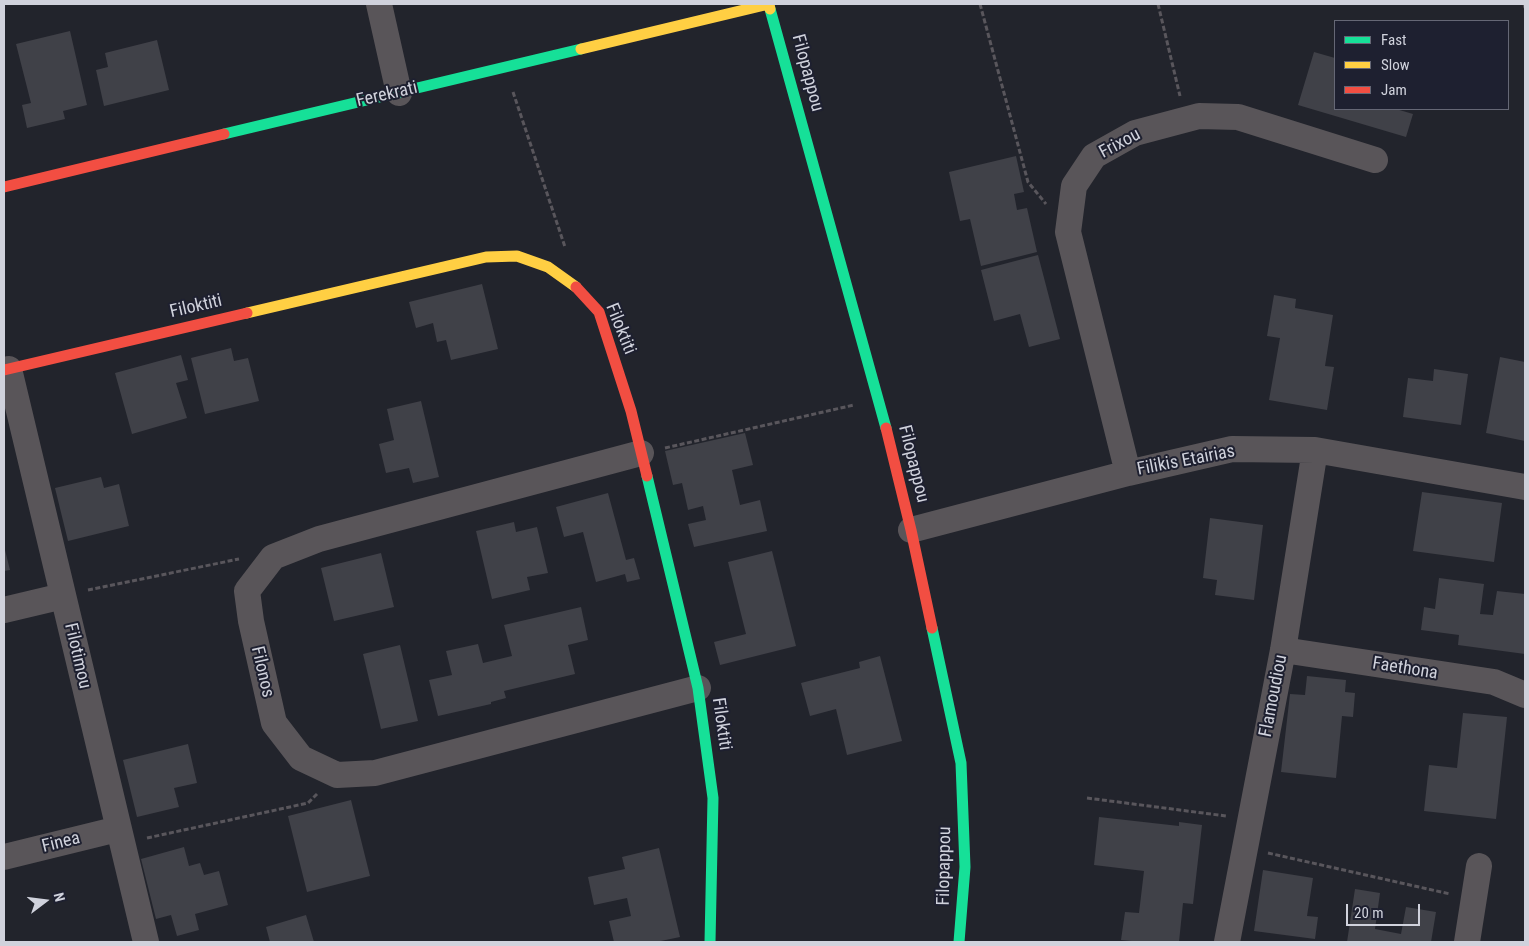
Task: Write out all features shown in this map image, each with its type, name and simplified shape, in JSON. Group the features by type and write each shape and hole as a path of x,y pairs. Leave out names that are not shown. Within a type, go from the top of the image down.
{"street":[{"path":"379,4 399,93"},
{"name":"Ferekrati","path":"4,187 770,4"},
{"name":"Filopappou","path":"770,4 879,399 911,530 961,763 965,867 959,942"},
{"name":"Frixou","path":"1128,473 1068,232 1074,186 1094,156 1135,133 1199,116 1238,117 1376,160"},
{"name":"Filoktiti","path":"6,370 486,257 517,256 548,267 579,288 599,312 631,412 698,688 713,798 710,942"},
{"name":"Filotimou","path":"6,370 63,596 146,942"},
{"name":"Filikis Etairias","path":"911,530 1128,473 1232,449 1315,450 1525,487"},
{"name":"Flamoudiou","path":"1228,942 1283,650 1315,450"},
{"name":"Filonos","path":"641,454 319,539 273,557 247,591 251,621 274,723 301,758 337,775 375,773 698,688"},
{"path":"4,610 63,596"},
{"name":"Faethona","path":"1283,650 1494,682 1525,696"},
{"name":"Finea","path":"4,857 120,836"},
{"path":"1467,942 1480,866"}],"path":[{"path":"980,4 1028,182 1068,232"},
{"path":"1158,4 1186,119"},
{"path":"1524,4 1525,8"},
{"path":"505,67 567,252"},
{"path":"641,454 879,399"},
{"path":"63,596 243,558 263,570"},
{"path":"120,836 308,803 337,775"},
{"path":"1088,798 1251,820"},
{"path":"1245,848 1474,899"}],"building":[{"path":"70,31 87,105 63,111 65,119 27,128 22,105 31,103 16,44"},
{"path":"157,40 169,90 104,106 96,70 108,67 105,53"},
{"path":"1314,52 1334,58 1334,110 1399,110 1413,114 1406,137 1298,105"},
{"path":"1016,156 1024,192 1014,194 1017,210 1027,208 1037,252 981,266 970,219 960,221 949,172"},
{"path":"1038,255 1060,339 1029,347 1020,314 994,321 981,270"},
{"path":"482,284 498,349 451,360 446,340 437,342 433,323 416,328 409,302"},
{"path":"1274,295 1296,299 1295,308 1333,315 1325,366 1334,367 1327,410 1269,400 1280,338 1267,336"},
{"path":"231,348 234,361 248,358 259,401 205,414 191,358"},
{"path":"181,355 188,380 176,383 187,418 132,434 115,373"},
{"path":"1500,357 1525,362 1525,441 1486,433"},
{"path":"1434,369 1468,374 1461,425 1403,417 1408,378 1433,381"},
{"path":"421,401 439,477 413,483 409,468 386,473 379,444 394,440 387,409"},
{"path":"745,433 753,465 732,470 740,505 760,500 767,531 694,547 688,524 706,520 703,506 688,510 682,483 673,485 665,451"},
{"path":"101,477 104,488 119,484 129,526 68,541 55,488"},
{"path":"1422,492 1502,503 1494,562 1413,551"},
{"path":"608,493 626,560 634,558 640,579 627,582 625,574 596,582 583,532 564,537 556,507"},
{"path":"1210,518 1263,525 1254,600 1215,595 1217,580 1203,578"},
{"path":"514,522 516,532 537,527 548,573 527,577 530,590 492,599 476,531"},
{"path":"4,546 10,570 4,571"},
{"path":"772,551 796,646 720,665 714,642 746,634 728,562"},
{"path":"381,553 394,607 334,621 321,568"},
{"path":"1439,578 1484,584 1480,614 1493,615 1497,591 1525,594 1525,654 1458,645 1459,635 1421,630 1424,607 1435,609"},
{"path":"581,607 588,640 568,645 575,674 504,691 506,698 491,702 491,704 438,716 429,680 452,675 446,651 478,644 483,663 512,656 504,625"},
{"path":"400,645 418,721 381,729 363,654"},
{"path":"880,656 902,741 847,755 836,709 810,716 801,683 860,668 859,662"},
{"path":"1307,676 1346,680 1345,692 1355,693 1353,717 1342,716 1336,778 1281,772 1290,694 1305,695"},
{"path":"1463,713 1507,717 1496,819 1424,811 1429,765 1457,768"},
{"path":"188,744 197,783 174,788 179,807 137,817 123,760"},
{"path":"351,800 370,876 307,892 288,816"},
{"path":"1099,817 1179,826 1179,822 1202,825 1193,904 1183,903 1179,942 1121,940 1125,912 1139,913 1144,871 1094,865"},
{"path":"184,847 189,866 200,863 204,875 219,871 228,905 195,914 199,930 177,936 171,915 156,919 141,859"},
{"path":"659,848 680,937 656,942 614,942 609,921 631,916 627,898 594,905 588,877 625,869 622,857"},
{"path":"1263,870 1313,878 1307,916 1318,917 1315,939 1254,931"},
{"path":"1355,889 1380,893 1375,929 1401,934 1406,907 1436,912 1431,942 1347,942"},
{"path":"306,915 314,942 270,942 266,927"}],"traffic: fast":[{"path":"770,9 886,428"},
{"path":"224,134 581,49"},
{"path":"647,476 698,688 713,798 710,942"},
{"path":"932,628 961,763 965,867 959,942"}],"traffic: slow":[{"path":"581,49 769,4 770,9"},
{"path":"247,313 486,257 517,256 548,267 576,287"}],"traffic: jam":[{"path":"4,187 224,134"},
{"path":"576,287 599,312 631,411 647,476"},
{"path":"4,370 247,313"},
{"path":"886,428 911,530 932,628"}]}
